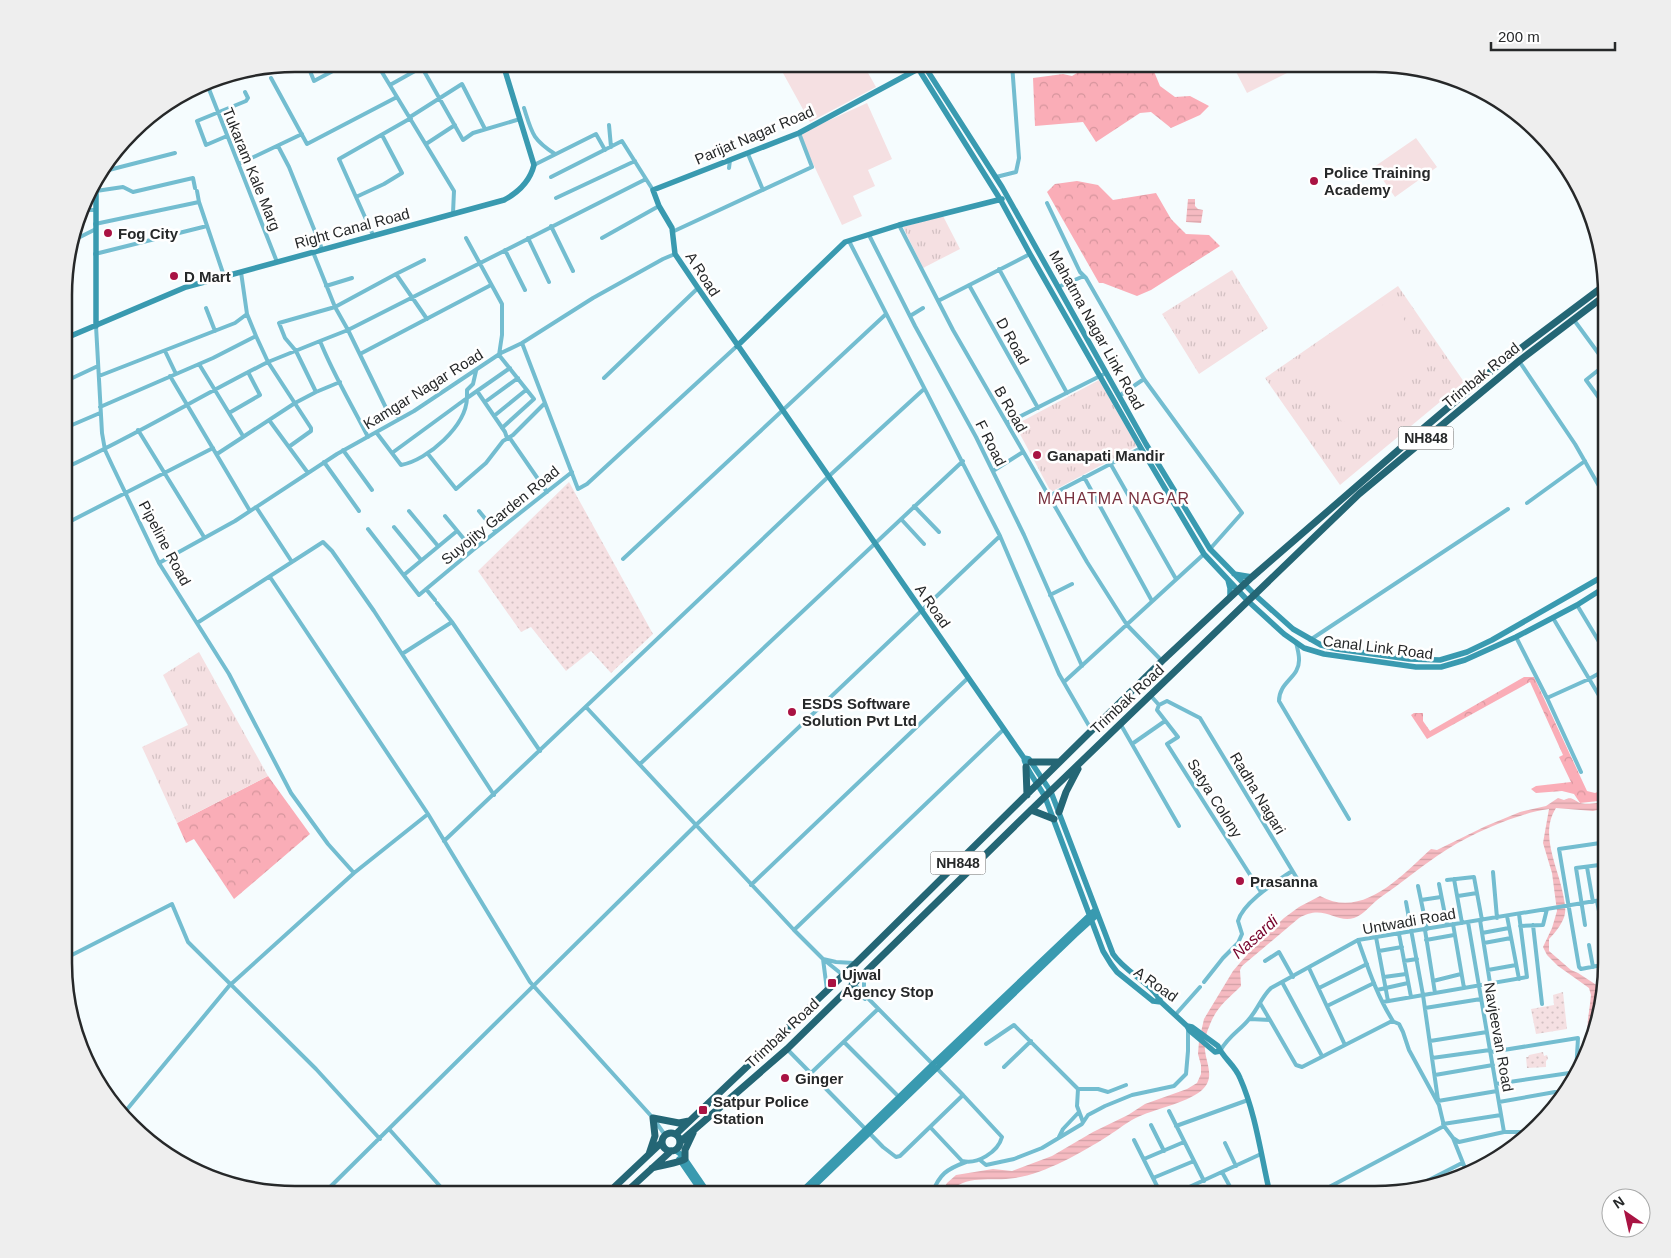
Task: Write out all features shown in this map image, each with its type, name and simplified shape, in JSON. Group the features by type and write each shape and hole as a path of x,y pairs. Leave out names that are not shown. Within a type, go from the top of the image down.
{"highway":[{"name":"Trimbak Road","path":"1059,762 1230,597 1474,382 1598,290"},
{"name":"Trimbak Road","path":"680,1142 787,1049 1031,810 1359,494 1519,361 1598,301"},
{"path":"1058,812 1083,760"},
{"path":"1026,795 1029,764 1059,762"},
{"name":"NH848","path":"856,963 1059,762"},
{"path":"1031,810 1054,819"},
{"name":"Trimbak Road","path":"676,1134 856,963"},
{"path":"649,1154 655,1136 653,1118 680,1124 690,1121"},
{"path":"652,1168 666,1163 683,1161 685,1150 694,1130"},
{"path":"616,1185 661,1143 665,1135 670,1133 676,1134 680,1142 673,1151 634,1185"},
{"path":"661,1143 666,1150 673,1151"}],"street":[{"path":"311,73 314,81 329,73"},
{"path":"383,73 454,191 453,213"},
{"path":"390,86 409,73"},
{"path":"426,73 463,140 473,133 484,129 520,120"},
{"path":"507,73 534,165 596,134 605,150"},
{"name":"Parijat Nagar Road","path":"653,190 799,133 910,73"},
{"name":"Mahatma Nagar Link Road","path":"925,73 1008,197 1117,397 1210,549 1234,574 1241,587"},
{"name":"Mahatma Nagar Link Road","path":"925,73 1000,199 1030,254 1104,374"},
{"path":"996,178 1016,172 1018,158 1013,73"},
{"path":"271,78 307,144 397,97"},
{"path":"373,235 339,159 410,118 462,84 484,129"},
{"name":"Tukaram Kale Marg","path":"209,89 277,262"},
{"path":"228,136 206,145 197,121 246,101 248,98 245,92"},
{"path":"524,108 533,135 543,146 556,154"},
{"path":"426,144 455,125"},
{"path":"609,125 611,147"},
{"path":"672,232 812,167 799,133"},
{"path":"239,164 302,134"},
{"path":"356,197 384,184 402,172 382,135"},
{"path":"551,177 622,141 653,190"},
{"path":"278,146 289,167 322,249"},
{"path":"111,169 175,153"},
{"path":"748,154 763,190"},
{"path":"729,168 730,160"},
{"path":"556,198 635,161"},
{"name":"Right Canal Road","path":"72,336 186,287 504,200 520,190 532,174 534,165"},
{"path":"98,191 123,187 133,192 192,178 224,276"},
{"path":"72,465 105,450 215,388 268,362 348,330 646,179"},
{"name":"A Road","path":"653,190 659,206 672,228 675,254 1024,758 1029,759 1029,764 1048,795 1054,819 1090,917 1103,950 1113,968 1152,1001 1161,1002 1176,1014 1190,1028 1218,1050 1235,1068 1248,1100 1268,1185"},
{"name":"Pipeline Road","path":"96,196 96,326 100,413 105,450 159,563 228,674 291,793 328,844 354,873"},
{"path":"737,346 845,242 899,225 1008,197"},
{"path":"80,236 95,227 199,202"},
{"path":"1047,202 1080,272 1144,380 1242,513 1210,549 1064,682"},
{"path":"602,238 659,206"},
{"path":"89,210 95,210"},
{"name":"B Road","path":"899,225 938,301 1086,562 1127,625 1162,662"},
{"path":"95,254 207,226"},
{"path":"551,226 572,271"},
{"name":"F Road","path":"869,235 993,471 1082,666"},
{"path":"466,238 502,304 502,334 499,355 534,399 502,428"},
{"path":"528,238 550,282"},
{"path":"849,241 924,389 963,461 1000,536 1064,682 1092,730"},
{"path":"505,250 526,290"},
{"path":"313,252 334,307 348,330 387,410 402,418"},
{"name":"Kamgar Nagar Road","path":"159,563 250,511 324,462 402,418 499,355 522,343 593,298 675,254"},
{"path":"938,301 1030,254"},
{"path":"316,392 296,351 285,338 278,323 334,307 424,260"},
{"path":"999,269 1067,393"},
{"path":"241,272 247,314 256,336 268,362 311,428 311,431 290,446"},
{"path":"396,274 427,319"},
{"path":"1058,287 1084,276"},
{"path":"326,286 352,278"},
{"path":"360,354 491,285"},
{"name":"D Road","path":"969,285 1038,408"},
{"path":"604,378 698,288"},
{"path":"206,308 215,331"},
{"path":"910,316 923,308"},
{"path":"99,376 215,331 247,314"},
{"path":"623,559 886,315"},
{"path":"1574,320 1598,353"},
{"path":"100,407 200,364 256,336"},
{"path":"320,341 368,437"},
{"path":"522,343 572,472"},
{"name":"Suyojity Garden Road","path":"426,589 572,472 578,489 587,484 737,346"},
{"path":"164,351 176,374"},
{"path":"1519,361 1575,444 1598,484"},
{"path":"200,364 243,436"},
{"path":"72,378 98,366"},
{"path":"392,454 510,368"},
{"path":"376,432 401,465 409,464 428,454 442,443 455,428 467,406 467,390 472,384 476,370"},
{"path":"1598,371 1586,380 1598,397"},
{"path":"229,413 260,395 248,372"},
{"path":"1007,424 1104,374"},
{"path":"170,376 188,403 250,511"},
{"path":"485,402 518,378"},
{"path":"1117,397 1144,380"},
{"path":"217,454 295,403 340,382"},
{"path":"444,842 828,477 924,389"},
{"path":"494,416 526,390"},
{"path":"477,391 507,438 509,437 546,492"},
{"name":"Mahatma Nagar Link Road","path":"1117,397 1141,448 1204,554 1227,577 1255,595"},
{"path":"428,454 456,489 486,463 494,451 545,403"},
{"path":"72,425 100,413"},
{"path":"269,420 308,472"},
{"path":"138,430 204,538"},
{"path":"72,520 213,448"},
{"path":"1049,496 1141,448"},
{"path":"344,450 372,490"},
{"path":"993,471 1023,452"},
{"path":"640,764 963,461"},
{"path":"1527,503 1585,461"},
{"path":"324,462 359,511"},
{"path":"1110,463 1176,579"},
{"path":"1084,478 1152,600"},
{"path":"914,506 939,532"},
{"path":"256,507 292,562"},
{"path":"1310,640 1508,508"},
{"path":"409,511 438,546"},
{"path":"479,512 496,532"},
{"path":"445,516 473,550"},
{"path":"901,518 924,544"},
{"path":"394,528 421,560"},
{"path":"368,529 419,595 426,589 452,622 540,751"},
{"path":"404,574 457,531"},
{"path":"332,1185 696,824 922,612 1000,536"},
{"path":"197,623 323,542 332,551 374,611 494,795"},
{"path":"1234,574 1252,577"},
{"path":"270,577 428,814 534,986 653,1118 665,1135"},
{"path":"1227,577 1230,597"},
{"name":"Canal Link Road","path":"1255,595 1294,629 1321,645 1409,660 1440,660 1467,652 1492,640 1598,579"},
{"path":"1050,595 1072,584"},
{"name":"Canal Link Road","path":"1241,587 1248,602 1284,634 1304,648 1324,654 1416,667 1441,667 1465,660 1553,618 1598,592"},
{"path":"1262,587 1260,594 1263,602"},
{"path":"1577,605 1598,640"},
{"path":"1241,609 1256,608"},
{"path":"1553,618 1598,694"},
{"path":"402,654 452,622"},
{"path":"1516,637 1581,772"},
{"path":"1296,642 1300,659 1296,672 1282,687 1279,693 1279,701 1349,819"},
{"path":"1547,698 1598,674"},
{"path":"751,885 968,678"},
{"path":"1132,744 1165,721 1157,710 1159,705 1151,696"},
{"name":"Radha Nagari","path":"1159,705 1167,701 1200,718 1298,880"},
{"path":"586,707 794,930 823,959 854,984 1002,1137 1000,1144 985,1158 954,1167 941,1175 936,1185"},
{"name":"Satya Colony","path":"1165,721 1178,737 1167,744 1261,892"},
{"path":"1121,725 1180,826"},
{"path":"794,930 1004,729"},
{"path":"1048,795 1058,812 1113,954 1128,972 1157,995 1161,1002"},
{"path":"127,1109 232,984 354,873 428,814"},
{"path":"1598,843 1560,849 1579,967 1581,969 1598,966"},
{"path":"1585,925 1576,868 1598,865"},
{"path":"1587,867 1598,914"},
{"path":"1204,982 1238,943 1242,934 1238,921 1239,916 1261,892 1292,871"},
{"path":"1493,872 1497,918"},
{"path":"1447,880 1474,878 1490,984"},
{"path":"1454,879 1462,923"},
{"path":"1438,884 1447,925"},
{"path":"1418,886 1435,993"},
{"path":"1458,896 1477,893"},
{"path":"1421,900 1441,896"},
{"name":"Untwadi Road","path":"1218,1050 1228,1038 1250,1019 1263,996 1272,988 1358,940 1598,901"},
{"path":"1406,902 1424,995 1439,1103 1444,1125 1452,1138 1464,1168"},
{"path":"72,955 172,904 188,942 316,1069 380,1138"},
{"path":"1520,926 1543,925 1547,909"},
{"path":"815,1185 935,1066 1096,913"},
{"path":"1383,1002 1527,977 1518,914"},
{"path":"1507,916 1518,979"},
{"name":"Navjeevan Road","path":"1468,922 1504,1132"},
{"path":"1452,924 1464,988"},
{"path":"1533,925 1542,1004"},
{"path":"1482,933 1509,928"},
{"path":"1399,934 1411,997"},
{"path":"1426,940 1454,935"},
{"path":"1376,937 1388,1001"},
{"path":"1484,944 1511,938"},
{"path":"1358,940 1377,990 1394,1022"},
{"path":"1589,944 1593,967"},
{"path":"1379,951 1402,947"},
{"path":"1265,961 1279,952 1293,976"},
{"path":"823,959 856,963"},
{"path":"823,959 826,990"},
{"path":"1404,961 1417,959"},
{"path":"1319,988 1367,964"},
{"path":"1488,970 1516,966"},
{"path":"1309,968 1345,1045"},
{"path":"864,974 865,994 871,1003"},
{"path":"1384,977 1406,974"},
{"path":"1433,981 1461,974"},
{"path":"1282,982 1322,1056"},
{"path":"1327,1006 1374,983"},
{"path":"1377,990 1408,983"},
{"path":"1176,1014 1200,987"},
{"path":"842,996 855,994 871,1003"},
{"path":"1425,1008 1481,999"},
{"path":"1260,1003 1296,1065 1302,1067 1392,1021 1399,1024 1409,1050 1439,1103"},
{"path":"812,1073 878,1009"},
{"path":"1250,1019 1270,1020"},
{"path":"986,1044 1014,1024 1078,1089 1098,1089 1108,1092 1126,1085"},
{"path":"980,1160 986,1165 1014,1159 1042,1148 1083,1122 1088,1115 1105,1106 1132,1096 1174,1086 1186,1074 1190,1028"},
{"path":"1430,1041 1487,1032"},
{"path":"1432,1058 1578,1038 1577,1059"},
{"path":"1004,1068 1031,1041"},
{"path":"844,1042 901,1099"},
{"path":"787,1049 883,1147 896,1157 900,1156 963,1095"},
{"path":"1435,1075 1493,1066"},
{"path":"1496,1084 1569,1074"},
{"path":"1078,1089 1077,1106 1083,1122"},
{"path":"1439,1103 1497,1091"},
{"path":"1499,1102 1557,1092"},
{"path":"1176,1126 1248,1100"},
{"path":"1168,1111 1204,1181"},
{"path":"1057,1139 1063,1129 1079,1112"},
{"path":"1334,1185 1444,1125 1501,1115"},
{"path":"1152,1125 1164,1150"},
{"path":"930,1127 962,1161 966,1162"},
{"path":"389,1129 439,1185"},
{"path":"809,1185 868,1131"},
{"path":"1452,1138 1459,1142 1504,1132 1521,1132"},
{"path":"1134,1140 1156,1185"},
{"path":"1144,1159 1184,1142"},
{"path":"1224,1144 1236,1166"},
{"path":"673,1151 702,1185"},
{"path":"1195,1185 1261,1154"},
{"path":"683,1161 698,1185"},
{"path":"1153,1178 1194,1161"},
{"path":"1435,1178 1462,1163"},
{"path":"1222,1172 1229,1185"}],"green space":[{"path":"783,73 868,73 876,87 810,122"},
{"path":"1077,73 1155,73 1160,86 1175,97 1190,96 1209,106 1200,115 1171,128 1151,112 1140,113 1096,142 1083,122 1035,126 1033,78 1063,74 1072,76"},
{"path":"1237,73 1287,73 1247,93"},
{"path":"867,103 892,159 868,170 875,186 853,196 862,216 842,225 799,134"},
{"path":"1416,138 1437,167 1395,197 1374,167"},
{"path":"1077,181 1098,185 1113,200 1156,193 1171,219 1186,234 1209,235 1220,246 1151,290 1137,296 1099,283 1047,192 1055,184"},
{"path":"943,216 960,249 923,268 903,227"},
{"path":"1232,270 1268,328 1199,374 1162,314"},
{"path":"1398,286 1464,382 1340,485 1265,378"},
{"path":"1391,299 1428,358 1343,423 1298,364"},
{"path":"1099,380 1137,446 1051,492 1015,425"},
{"path":"569,482 653,634 611,673 591,651 566,671 531,627 521,632 478,571"},
{"path":"199,652 268,776 177,823 142,747 188,725 163,675"},
{"path":"1524,677 1534,677 1587,791 1598,792 1598,801 1580,803 1574,794 1562,791 1536,793 1531,789 1536,786 1571,782 1559,757 1563,755 1530,682 1427,739 1411,715 1423,713 1423,721 1430,731"},
{"path":"268,776 310,834 234,899 194,839 186,843 177,823"},
{"path":"1563,992 1567,1029 1536,1034 1531,1009 1554,1005 1553,995"},
{"path":"1543,1052 1544,1056 1547,1055 1548,1059 1546,1067 1527,1068 1526,1057"}],"shaded area":[{"path":"1188,199 1195,199 1195,206 1203,210 1201,223 1186,222"},
{"path":"1558,798 1564,800 1571,798 1586,804 1598,803 1598,810 1593,811 1556,808 1551,818 1549,829 1551,851 1561,884 1565,908 1561,924 1549,939 1549,951 1571,970 1597,986 1587,1034 1591,995 1589,988 1558,966 1547,955 1543,947 1552,928 1557,911 1552,873 1543,843 1549,809 1545,809 1498,824 1456,844 1430,861 1378,899 1362,914 1354,918 1347,919 1316,913 1299,918 1242,966 1240,970 1241,986 1219,1009 1207,1032 1205,1047 1209,1080 1198,1093 1136,1118 1087,1149 1063,1162 1038,1172 1015,1178 979,1180 958,1185 946,1185 956,1175 993,1169 1012,1171 1052,1156 1145,1104 1187,1089 1197,1083 1201,1074 1198,1054 1204,1019 1233,971 1251,950 1284,918 1299,907 1320,896 1336,902 1366,899 1394,882 1431,849 1437,850 1520,812 1546,806"}],"place":[{"name":"Police Training Academy","path":"1314,181"},
{"name":"Fog City","path":"108,233"},
{"name":"D Mart","path":"174,276"},
{"name":"Ganapati Mandir","path":"1037,455"},
{"name":"ESDS Software Solution Pvt Ltd","path":"792,712"},
{"name":"Prasanna","path":"1240,881"},
{"name":"Ujwal Agency Stop","path":"832,983"},
{"name":"Ginger","path":"785,1078"},
{"name":"Satpur Police Station","path":"703,1110"}],"district":[{"name":"MAHATMA NAGAR","path":"1114,498"}],"water label":[{"name":"Nasardi","path":"1255,937"}]}
